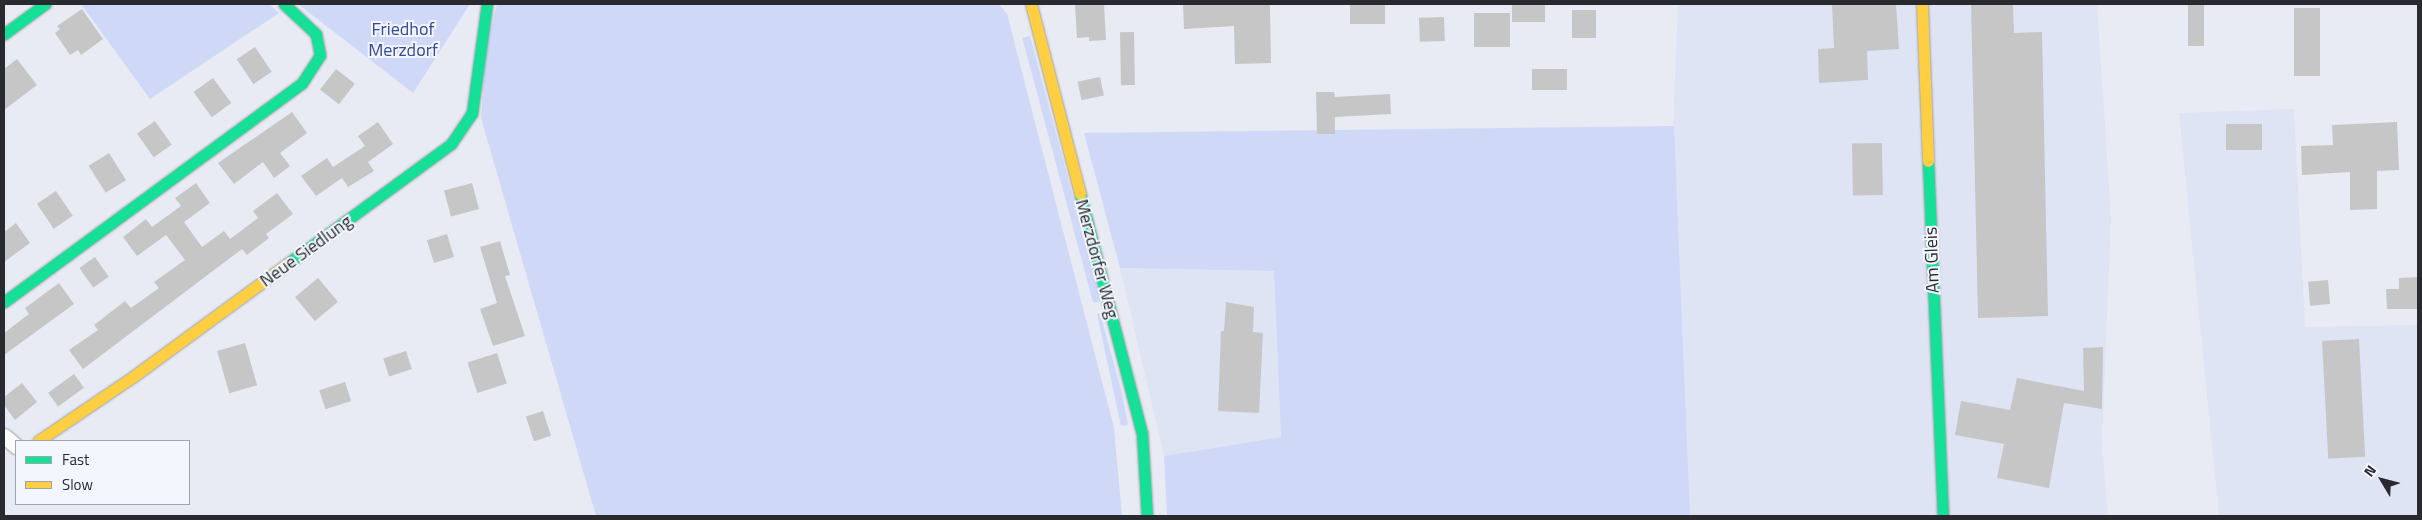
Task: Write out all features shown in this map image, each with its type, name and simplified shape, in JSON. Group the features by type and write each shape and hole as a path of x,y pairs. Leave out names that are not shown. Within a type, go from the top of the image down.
{"street":[{"path":"4,34 45,4"},
{"path":"4,302 302,83 320,55 316,34 284,4"},
{"name":"Neue Siedlung","path":"39,440 134,376 450,144 472,113 487,4"},
{"name":"Merzdorfer Weg","path":"1031,4 1142,433 1147,516"},
{"name":"Am Gleis","path":"1922,4 1942,516"},
{"path":"4,436 15,445"}],"shaded area":[{"path":"1678,4 2097,4 2111,218 2102,445 2108,516 1657,516"},
{"path":"2294,109 2305,327 2418,325 2418,516 2219,516 2179,113"},
{"path":"1120,268 1274,271 1281,437 1164,456"}],"green space":[{"path":"81,4 269,4 279,13 150,99"},
{"name":"Friedhof Merzdorf","path":"298,4 470,4 413,93"},
{"path":"497,4 999,4 1007,14 1114,428 1122,516 596,516 481,118 486,48"},
{"path":"1030,36 1101,301 1093,303 1022,38"},
{"path":"1674,126 1690,516 1167,516 1164,456 1281,437 1274,271 1120,268 1084,133"},
{"path":"1100,313 1121,389 1128,425 1121,426 1097,314"}],"building":[{"path":"1104,4 1106,40 1089,41 1089,37 1077,38 1075,5"},
{"path":"1183,4 1270,4 1271,63 1235,64 1234,26 1184,29"},
{"path":"1350,4 1385,4 1385,24 1350,24"},
{"path":"1512,4 1545,4 1545,22 1512,22"},
{"path":"1896,4 1899,49 1867,51 1868,80 1819,83 1818,49 1834,48 1832,5"},
{"path":"1971,4 2013,4 2014,33 2042,32 2048,316 1978,318"},
{"path":"2188,4 2204,4 2204,46 2188,46"},
{"path":"2294,8 2320,8 2320,76 2294,76"},
{"path":"82,9 103,39 81,55 78,50 70,55 55,33 60,29 57,26"},
{"path":"1572,10 1596,10 1596,38 1572,38"},
{"path":"1474,13 1510,13 1510,47 1474,47"},
{"path":"1444,17 1445,41 1420,42 1419,18"},
{"path":"1120,32 1134,32 1135,85 1121,85"},
{"path":"255,47 272,72 254,84 237,59"},
{"path":"17,59 37,85 4,110 4,69"},
{"path":"336,69 355,84 339,104 320,89"},
{"path":"1532,69 1567,69 1567,90 1532,90"},
{"path":"1100,77 1104,96 1081,100 1078,82"},
{"path":"213,78 231,103 212,117 194,92"},
{"path":"1316,92 1334,92 1335,97 1390,94 1391,114 1335,117 1335,134 1317,134"},
{"path":"292,112 307,133 280,153 290,166 274,178 263,162 234,184 218,163"},
{"path":"155,121 172,145 154,157 137,134"},
{"path":"378,122 393,144 368,162 374,171 348,187 342,178 316,196 301,176 327,158 333,167 365,146 358,136"},
{"path":"2397,122 2399,170 2377,171 2377,209 2350,210 2350,172 2302,175 2301,146 2333,145 2332,125"},
{"path":"2226,124 2262,124 2262,150 2226,150"},
{"path":"1882,143 1883,195 1853,196 1852,144"},
{"path":"109,153 126,180 106,193 89,166"},
{"path":"196,183 210,203 184,222 202,247 224,231 230,239 258,218 253,211 277,193 293,214 266,234 269,238 247,255 242,249 83,369 69,350 98,330 94,325 125,301 131,308 159,288 154,282 185,260 166,235 137,256 123,237 146,219 152,227 181,206 175,198"},
{"path":"472,183 479,209 451,217 444,191"},
{"path":"56,191 73,216 54,229 37,204"},
{"path":"16,223 30,243 4,262 4,232"},
{"path":"447,234 454,257 434,263 427,240"},
{"path":"500,241 510,275 505,276 525,336 493,346 480,309 497,303 480,247"},
{"path":"95,257 109,277 93,288 79,268"},
{"path":"2418,277 2418,309 2387,309 2386,289 2399,289 2399,278"},
{"path":"318,278 338,302 315,321 295,297"},
{"path":"2328,280 2330,304 2310,306 2308,282"},
{"path":"59,283 74,304 4,355 4,333 29,314 25,308"},
{"path":"1226,302 1254,307 1253,332 1263,333 1259,413 1218,411 1221,331 1224,331"},
{"path":"2359,339 2365,457 2328,459 2322,341"},
{"path":"245,343 257,385 229,393 217,351"},
{"path":"2103,347 2102,409 2064,403 2049,488 1997,478 2004,444 1955,435 1961,401 2010,410 2017,378 2084,391 2083,348"},
{"path":"406,351 412,369 389,376 383,358"},
{"path":"497,353 507,383 477,393 468,363"},
{"path":"74,374 84,388 58,407 48,393"},
{"path":"345,382 351,401 326,409 319,390"},
{"path":"22,383 37,402 15,420 4,405 4,397"},
{"path":"543,411 551,436 534,441 526,417"}],"traffic: fast":[{"path":"4,34 45,4"},
{"path":"4,302 302,83 320,55 316,34 284,4"},
{"path":"287,264 451,144 472,113 487,4"},
{"path":"1928,161 1943,516"},
{"path":"1080,194 1142,433 1147,516"}],"traffic: slow":[{"path":"1031,4 1080,194"},
{"path":"1922,4 1928,161"},
{"path":"39,440 134,376 287,264"}]}
